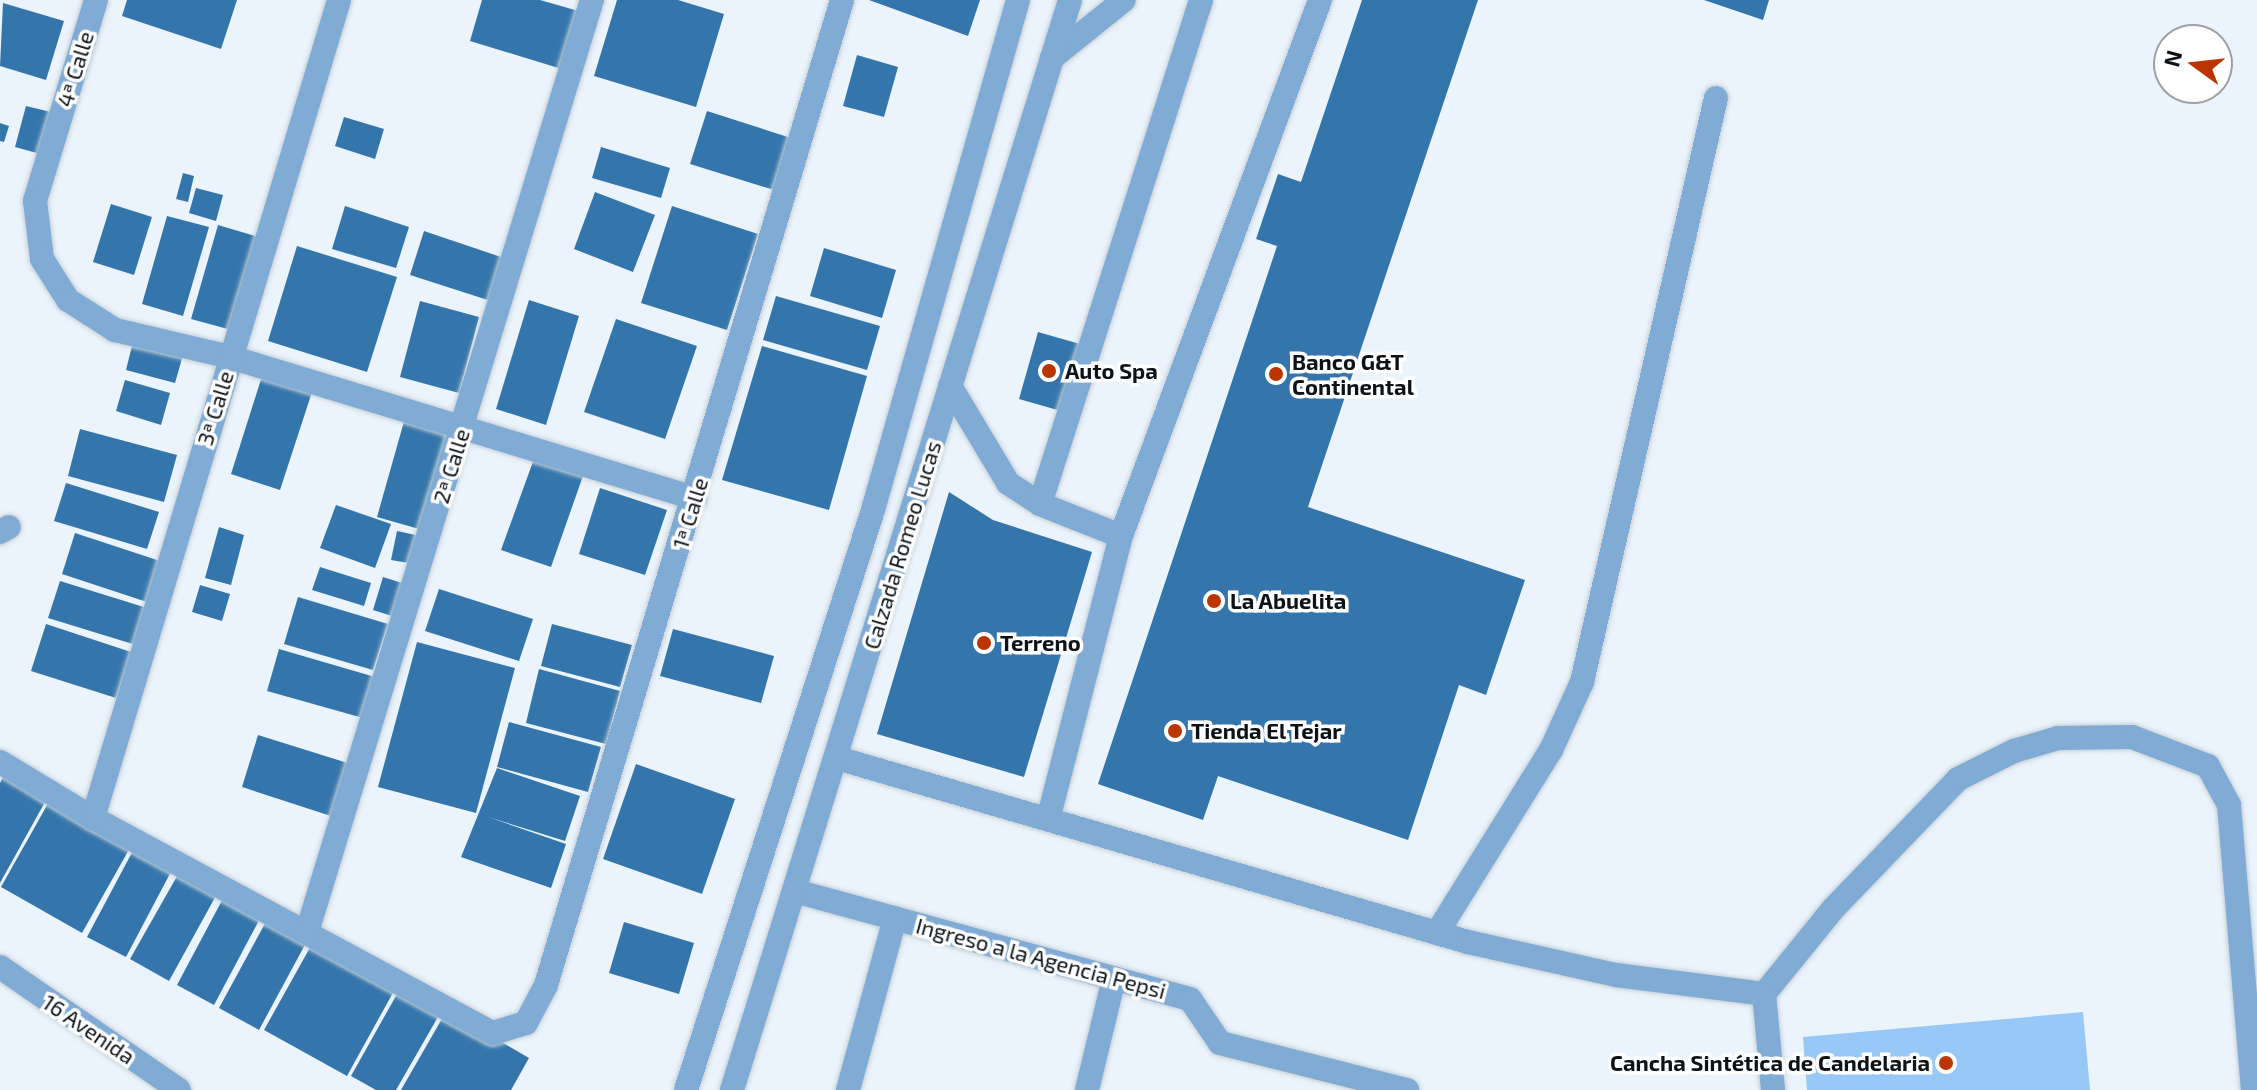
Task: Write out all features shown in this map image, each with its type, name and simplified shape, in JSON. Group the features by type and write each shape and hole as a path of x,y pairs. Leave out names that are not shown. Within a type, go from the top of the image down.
{"street":[{"name":"4ª Calle","path":"96,0 35,201 42,259 68,300 115,330 230,357 695,498"},
{"name":"3ª Calle","path":"93,818 339,0"},
{"name":"2ª Calle","path":"307,932 592,0"},
{"name":"1ª Calle","path":"307,932 493,1033 526,1023 546,985 695,498 842,0"},
{"name":"Calzada Romeo Lucas","path":"686,1090 873,510 1018,0"},
{"name":"Calzada Romeo Lucas","path":"732,1090 1070,0"},
{"path":"1052,58 1124,0"},
{"path":"1040,504 1201,0"},
{"path":"1049,816 1121,536 1320,0"},
{"path":"1437,933 1551,750 1582,682 1716,98"},
{"path":"950,386 1008,483 1040,504 1121,536"},
{"path":"1773,1090 1764,994 1833,909 1958,779 2014,751 2058,738 2132,737 2208,766 2229,805 2253,1090"},
{"path":"837,758 1049,816 1437,933 1616,975 1764,994"},
{"path":"0,762 93,818 307,932"},
{"name":"Ingreso a la Agencia Pepsi","path":"795,891 1190,999 1220,1043 1407,1090"},
{"path":"848,1090 895,918"},
{"name":"16 Avenida","path":"0,967 179,1090"},
{"path":"1087,1090 1114,978"}],"shaded area":[{"name":"Cancha Sintética de Candelaria","path":"2083,1012 2090,1090 1807,1090 1803,1037"}],"building":[{"path":"127,0 237,0 221,49 122,16"},
{"path":"482,0 540,0 582,12 565,70 470,41"},
{"path":"617,0 678,0 724,14 696,107 594,76"},
{"path":"869,0 980,0 968,36"},
{"path":"1362,0 1478,0 1308,507 1525,580 1486,695 1459,685 1408,840 1218,776 1203,820 1098,784 1277,246 1256,239 1278,174 1301,182"},
{"path":"1704,0 1769,0 1763,20"},
{"path":"3,3 64,21 46,80 0,66"},
{"path":"857,55 898,67 884,117 843,106"},
{"path":"26,106 55,113 44,155 15,147"},
{"path":"707,111 791,138 774,190 690,164"},
{"path":"344,117 384,129 375,159 335,146"},
{"path":"0,123 9,126 4,142 0,141"},
{"path":"601,147 670,168 661,198 592,178"},
{"path":"183,173 194,176 188,202 176,199"},
{"path":"196,188 223,195 216,221 189,213"},
{"path":"595,192 655,215 633,272 574,249"},
{"path":"111,204 152,217 134,275 93,262"},
{"path":"345,206 409,227 396,268 332,249"},
{"path":"672,206 758,234 727,330 641,303"},
{"path":"167,216 209,227 183,316 142,304"},
{"path":"218,225 262,238 235,331 191,319"},
{"path":"424,231 507,259 494,302 410,275"},
{"path":"297,246 397,277 367,372 268,341"},
{"path":"824,248 896,270 882,318 810,296"},
{"path":"776,296 880,326 867,370 763,340"},
{"path":"529,300 579,316 546,425 496,409"},
{"path":"420,301 479,317 459,393 400,377"},
{"path":"616,319 697,346 665,439 584,412"},
{"name":"Auto Spa","path":"1038,332 1080,344 1061,411 1019,399"},
{"path":"133,342 183,355 175,383 126,370"},
{"path":"762,346 867,376 829,510 722,480"},
{"path":"263,373 313,389 280,490 231,474"},
{"path":"125,380 170,393 161,425 116,411"},
{"path":"405,418 454,433 426,531 377,517"},
{"path":"80,429 177,455 164,502 68,476"},
{"path":"535,456 584,473 551,567 501,550"},
{"path":"66,483 159,512 147,549 54,521"},
{"path":"600,488 667,510 645,575 579,554"},
{"name":"Terreno","path":"949,492 993,520 1092,552 1024,777 877,734"},
{"path":"336,505 391,524 375,568 320,548"},
{"path":"219,527 244,535 231,585 205,578"},
{"path":"397,531 420,536 415,564 391,560"},
{"path":"75,533 163,562 150,603 62,574"},
{"path":"320,567 371,583 364,606 312,590"},
{"path":"383,577 405,584 395,617 373,610"},
{"path":"60,581 147,608 136,645 48,618"},
{"path":"200,585 230,594 222,621 192,612"},
{"path":"439,589 533,619 519,661 425,631"},
{"path":"298,597 388,624 373,670 284,644"},
{"path":"46,624 131,652 116,698 31,671"},
{"path":"552,624 632,645 620,687 541,666"},
{"path":"673,629 774,656 761,703 660,676"},
{"path":"417,642 515,668 476,813 378,787"},
{"path":"279,649 375,677 363,718 267,691"},
{"path":"539,669 620,691 606,744 526,723"},
{"path":"509,722 601,747 588,792 497,767"},
{"path":"258,735 354,765 337,818 242,787"},
{"path":"636,764 735,799 702,894 603,859"},
{"path":"497,768 580,796 565,841 488,817 566,844 551,888 461,857"},
{"path":"7,769 50,793 0,883 0,783"},
{"path":"50,800 131,846 82,933 1,887"},
{"path":"136,845 174,866 126,957 87,937"},
{"path":"180,871 218,892 169,981 130,959"},
{"path":"227,891 264,911 214,1005 177,985"},
{"path":"268,918 307,941 259,1030 219,1008"},
{"path":"624,922 694,943 679,994 609,973"},
{"path":"312,944 395,989 347,1076 264,1030"},
{"path":"401,987 442,1010 396,1090 376,1090 351,1076"},
{"path":"447,1010 529,1058 511,1090 401,1090"}],"place":[{"name":"Auto Spa","path":"1049,371"},
{"name":"Banco G&T Continental","path":"1276,374"},
{"name":"La Abuelita","path":"1214,601"},
{"name":"Terreno","path":"984,643"},
{"name":"Tienda El Tejar","path":"1175,731"},
{"name":"Cancha Sintética de Candelaria","path":"1946,1063"}]}
